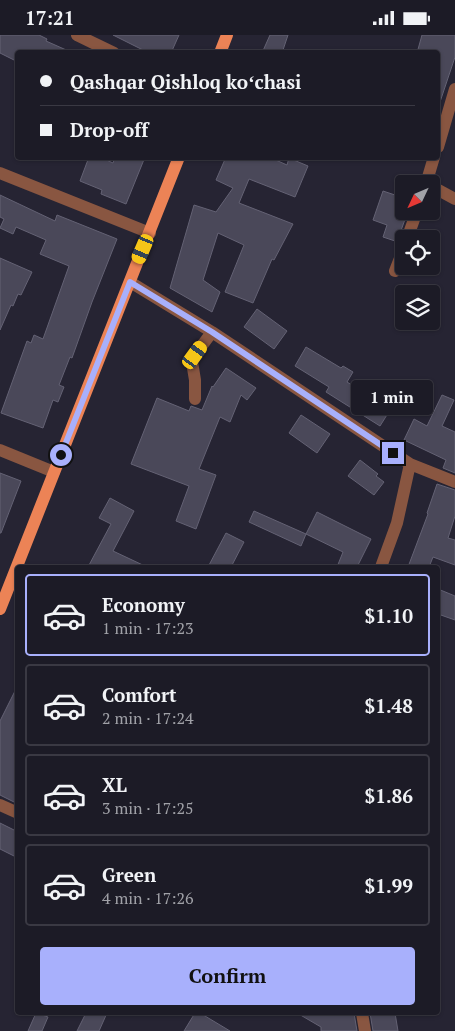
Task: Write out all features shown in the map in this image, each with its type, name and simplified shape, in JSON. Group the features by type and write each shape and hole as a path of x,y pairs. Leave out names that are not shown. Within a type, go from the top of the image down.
{"main road":[{"path":"221,50 227,35"},
{"path":"17,565 178,160"},
{"path":"0,609 15,571"}],"street":[{"path":"77,35 108,50"},
{"path":"440,140 455,89"},
{"path":"429,175 433,160"},
{"path":"0,173 150,233"},
{"path":"440,191 455,199"},
{"path":"130,282 212,332 410,464 455,482"},
{"path":"195,399 195,380 192,362 212,332"},
{"path":"0,450 54,472"},
{"path":"382,565 397,523 410,464"},
{"path":"0,805 15,812"},
{"path":"362,1015 366,1031"}],"building":[{"path":"0,35 39,35 47,39 46,41 66,50 15,50 15,60 0,53"},
{"path":"113,35 179,35 172,50 143,50"},
{"path":"270,35 288,35 283,50 263,50"},
{"path":"422,35 455,35 455,57 440,102 440,50 418,50"},
{"path":"88,160 106,160 113,163 114,160 144,160 126,204 101,194 102,190 80,181"},
{"path":"225,160 276,160 287,165 288,160 294,160 308,166 295,197 249,179 239,203 293,224 274,260 272,259 253,303 225,292 244,245 218,233 203,280 220,292 212,312 170,288 194,205 216,212 233,188 216,180"},
{"path":"383,191 395,195 395,220 405,220 401,230 395,230 395,241 383,237 387,225 373,220"},
{"path":"0,195 55,221 57,215 117,239 72,358 70,357 59,385 64,387 58,402 53,400 43,428 1,413 27,341 31,343 34,335 43,339 69,266 40,254 46,240 16,227 13,234 0,228 4,219 0,217"},
{"path":"0,258 32,272 21,295 18,294 13,306 11,305 0,330"},
{"path":"257,309 287,331 274,349 244,327"},
{"path":"306,347 341,368 343,366 353,372 347,382 371,397 375,390 395,402 380,426 326,392 329,387 295,366"},
{"path":"226,368 256,388 247,400 241,395 230,422 220,417 199,469 216,475 196,529 176,521 189,486 131,464 157,398 189,411 191,406 202,410 212,386"},
{"path":"442,395 454,400 442,426 455,432 455,473 443,468 446,460 404,440 414,419 427,426"},
{"path":"301,415 330,434 317,453 289,433"},
{"path":"360,460 378,474 376,476 384,482 374,495 348,476"},
{"path":"0,473 21,481 1,533 0,533"},
{"path":"437,484 455,490 455,516 448,538 455,540 455,565 433,557 430,565 409,565"},
{"path":"110,498 134,511 113,551 143,565 89,565 111,524 99,518"},
{"path":"254,511 306,534 301,546 249,522"},
{"path":"317,512 371,539 358,565 338,565 343,552 306,534"},
{"path":"226,533 244,542 232,565 209,565"},
{"path":"440,590 455,596 455,620 440,615"},
{"path":"15,691 15,802 0,795 0,721"},
{"path":"0,823 15,830 15,856 0,849"},
{"path":"35,1015 48,1017 42,1031 28,1031"},
{"path":"85,1015 106,1015 99,1031 77,1031"},
{"path":"194,1015 203,1015 230,1031 184,1031"},
{"path":"300,1015 354,1015 357,1031 321,1031 321,1027"},
{"path":"370,1015 395,1015 398,1031 373,1031"}],"route":[{"path":"61,455 130,282 212,332 393,453"}]}
